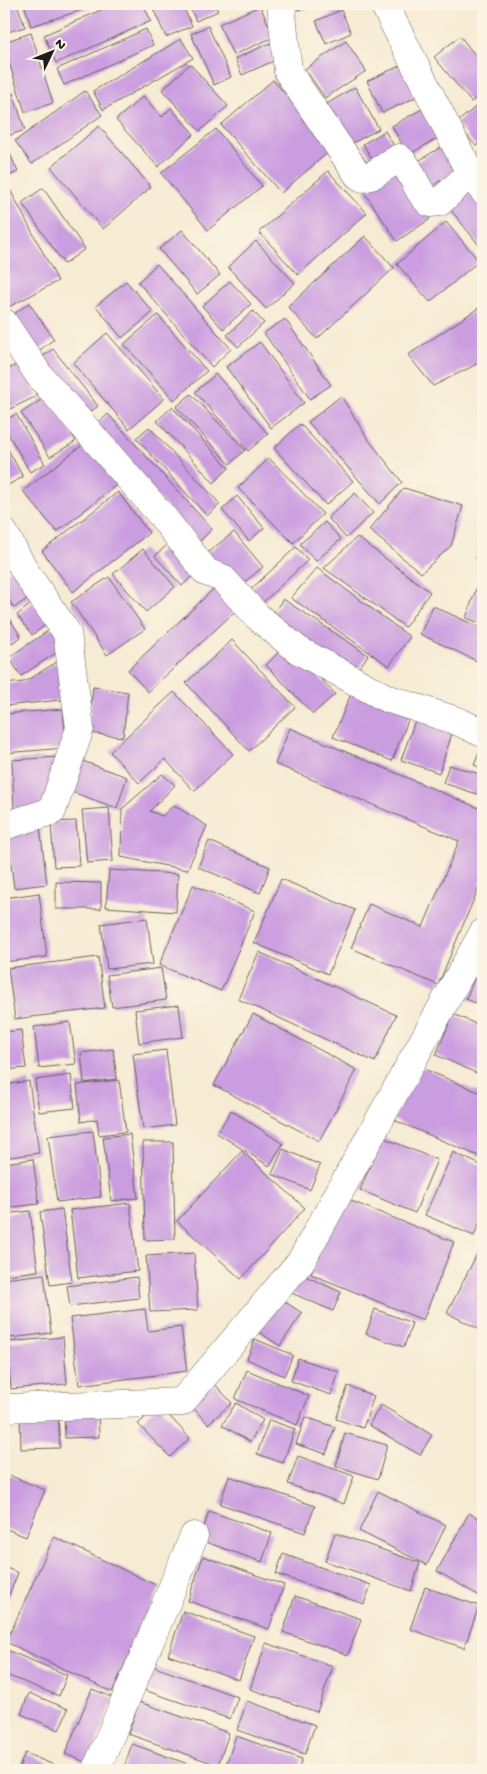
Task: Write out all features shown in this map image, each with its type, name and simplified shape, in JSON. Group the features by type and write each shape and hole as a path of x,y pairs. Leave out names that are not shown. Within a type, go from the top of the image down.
{"street":[{"path":"280,4 288,72 358,175 363,178 371,176 399,158 404,162 423,197 430,203 440,202 477,181 384,4"},
{"path":"4,324 39,375 162,516 206,572 222,578 258,617 298,650 386,698 457,721 483,733"},
{"path":"4,533 26,573 67,634 80,728 52,811 4,826"},
{"path":"4,1408 182,1402 301,1261 483,933"},
{"path":"96,1770 194,1536"}],"building":[{"path":"4,4 17,4 25,27 4,33"},
{"path":"24,4 101,4 31,26"},
{"path":"115,4 143,4 151,21 56,63 44,35"},
{"path":"151,4 182,4 192,26 166,37"},
{"path":"188,4 214,4 218,11 196,21"},
{"path":"297,4 325,4 325,5 298,10"},
{"path":"260,6 274,37 233,55 219,24"},
{"path":"341,10 351,33 326,44 316,21"},
{"path":"208,26 231,77 214,85 191,34"},
{"path":"146,29 153,45 64,85 57,69"},
{"path":"31,33 53,103 25,112 4,42"},
{"path":"460,36 483,65 483,92 471,102 434,57"},
{"path":"181,39 193,58 103,110 93,91"},
{"path":"346,41 366,71 325,98 305,69"},
{"path":"270,43 278,59 242,75 235,59"},
{"path":"406,63 421,95 382,113 367,81"},
{"path":"190,64 228,106 200,131 162,90"},
{"path":"273,80 333,148 281,193 221,125"},
{"path":"355,87 379,129 349,145 325,105"},
{"path":"85,91 102,115 32,164 15,141"},
{"path":"13,93 25,130 4,137 4,96"},
{"path":"143,96 162,117 171,108 194,134 158,167 116,120"},
{"path":"483,101 483,141 476,146 456,123"},
{"path":"422,109 438,138 408,155 392,126"},
{"path":"99,126 151,187 103,229 51,167"},
{"path":"216,129 262,186 208,230 161,173"},
{"path":"385,131 397,151 375,164 363,144"},
{"path":"6,145 18,172 4,178 4,146"},
{"path":"441,147 456,171 427,189 412,165"},
{"path":"483,149 483,171 472,159"},
{"path":"396,170 430,219 397,241 364,192"},
{"path":"328,171 367,213 298,275 259,232"},
{"path":"8,186 58,281 7,308 4,301 4,188"},
{"path":"43,188 85,249 64,264 22,203"},
{"path":"474,189 483,201 483,250 450,209"},
{"path":"446,222 479,261 430,302 397,264"},
{"path":"182,230 220,275 197,294 159,249"},
{"path":"365,236 394,268 317,339 288,307"},
{"path":"256,241 295,283 266,309 228,267"},
{"path":"157,264 231,349 212,367 138,282"},
{"path":"126,281 153,312 122,338 96,306"},
{"path":"230,281 251,304 223,329 202,306"},
{"path":"29,303 54,339 36,353 10,317"},
{"path":"483,305 483,361 433,386 408,355"},
{"path":"253,311 264,323 238,347 227,335"},
{"path":"158,315 207,371 174,400 124,344"},
{"path":"285,319 331,385 310,399 264,333"},
{"path":"107,333 164,399 129,429 73,363"},
{"path":"260,342 304,403 271,428 226,367"},
{"path":"53,349 98,406 83,418 38,360"},
{"path":"21,363 37,396 4,412 4,371"},
{"path":"216,374 268,434 248,451 195,392"},
{"path":"191,394 245,450 230,464 176,407"},
{"path":"47,396 76,441 50,457 21,413"},
{"path":"341,396 368,439 402,482 380,504 308,422"},
{"path":"172,407 229,468 214,483 157,421"},
{"path":"16,414 45,464 30,472 4,427 4,421"},
{"path":"108,414 212,529 199,542 94,427"},
{"path":"300,424 353,481 326,505 274,448"},
{"path":"149,427 220,504 207,516 136,438"},
{"path":"4,442 23,477 4,487"},
{"path":"86,442 119,483 57,532 23,491"},
{"path":"269,458 323,514 293,543 238,488"},
{"path":"404,488 463,506 451,546 421,573 369,530"},
{"path":"118,492 149,533 73,592 42,551"},
{"path":"355,493 373,513 346,538 328,518"},
{"path":"237,496 264,528 249,541 222,510"},
{"path":"325,522 341,539 316,561 300,544"},
{"path":"483,523 483,560 476,559"},
{"path":"234,532 263,567 236,589 207,553"},
{"path":"357,537 430,592 405,627 324,568"},
{"path":"167,545 194,574 182,586 155,556"},
{"path":"296,547 308,560 258,607 246,594"},
{"path":"143,549 175,587 146,612 113,574"},
{"path":"15,566 33,595 14,608 4,592 4,573"},
{"path":"317,568 410,637 389,666 291,598"},
{"path":"483,569 483,624 466,618"},
{"path":"109,577 145,629 107,655 71,602"},
{"path":"221,582 242,605 148,692 128,670"},
{"path":"37,599 54,619 32,635 17,615"},
{"path":"283,599 368,655 352,678 267,622"},
{"path":"433,606 483,629 483,664 420,634"},
{"path":"4,609 21,637 4,648"},
{"path":"54,627 66,646 21,676 9,657"},
{"path":"232,640 295,707 249,751 186,683"},
{"path":"288,643 335,694 313,714 266,665"},
{"path":"65,657 71,699 4,706 4,684 24,682"},
{"path":"93,687 128,692 123,737 88,733"},
{"path":"353,689 411,713 392,761 333,737"},
{"path":"174,692 233,754 194,791 165,759 139,783 110,752"},
{"path":"63,709 66,748 4,753 4,714"},
{"path":"416,718 453,731 439,773 401,760"},
{"path":"290,728 483,810 483,877 438,985 351,948 369,904 423,927 459,841 275,764"},
{"path":"483,743 483,769 474,765"},
{"path":"58,757 48,808 14,811 12,760"},
{"path":"77,759 127,777 117,808 66,790"},
{"path":"449,765 483,775 477,794 443,783"},
{"path":"162,774 175,785 150,811 162,816 174,805 207,826 187,870 121,857 122,809"},
{"path":"4,777 10,816 4,817"},
{"path":"109,808 113,861 87,863 82,810"},
{"path":"76,821 79,866 54,867 51,822"},
{"path":"40,827 47,884 14,888 7,832"},
{"path":"209,841 270,867 260,893 198,867"},
{"path":"109,870 178,874 176,912 106,907"},
{"path":"281,879 355,910 328,974 254,943"},
{"path":"56,882 101,883 101,909 56,909"},
{"path":"193,885 255,911 221,991 159,965"},
{"path":"39,893 47,957 4,962 4,898"},
{"path":"147,918 153,964 107,969 101,924"},
{"path":"259,952 396,1015 375,1062 238,999"},
{"path":"98,957 105,1008 15,1019 8,968"},
{"path":"481,963 483,964 483,1006 466,999"},
{"path":"161,968 166,1000 112,1007 107,975"},
{"path":"179,1005 183,1037 139,1043 135,1010"},
{"path":"253,1014 357,1070 319,1141 214,1085"},
{"path":"453,1014 483,1027 483,1076 436,1055"},
{"path":"70,1022 76,1064 39,1068 34,1027"},
{"path":"21,1030 26,1068 4,1070 4,1032"},
{"path":"113,1049 117,1079 84,1083 81,1053"},
{"path":"166,1050 175,1125 143,1129 133,1054"},
{"path":"417,1066 483,1094 483,1158 394,1120"},
{"path":"71,1075 75,1108 39,1112 35,1080"},
{"path":"119,1080 126,1132 99,1135 97,1119 81,1122 77,1085"},
{"path":"29,1081 39,1153 4,1158 4,1085"},
{"path":"231,1110 283,1144 269,1166 217,1133"},
{"path":"93,1131 101,1197 57,1202 48,1136"},
{"path":"130,1134 138,1198 111,1201 103,1137"},
{"path":"382,1137 437,1160 415,1213 360,1190"},
{"path":"143,1142 173,1142 175,1239 145,1240"},
{"path":"283,1149 320,1165 310,1190 272,1174"},
{"path":"242,1151 305,1208 241,1279 177,1221"},
{"path":"453,1152 483,1166 483,1214 474,1236 425,1215"},
{"path":"33,1159 39,1204 4,1208 4,1163"},
{"path":"341,1197 454,1242 423,1320 311,1274"},
{"path":"130,1203 138,1271 78,1278 70,1210"},
{"path":"62,1209 72,1282 50,1285 40,1212"},
{"path":"30,1211 38,1271 7,1275 4,1254 4,1214"},
{"path":"478,1252 483,1255 483,1331 447,1313"},
{"path":"194,1253 198,1310 150,1312 146,1256"},
{"path":"296,1272 341,1292 333,1311 287,1291"},
{"path":"44,1274 51,1333 10,1338 4,1279"},
{"path":"137,1277 139,1298 70,1306 67,1286"},
{"path":"278,1297 302,1313 280,1346 256,1330"},
{"path":"145,1309 148,1331 181,1327 187,1371 79,1385 70,1318"},
{"path":"375,1309 412,1323 404,1347 366,1334"},
{"path":"63,1337 67,1384 11,1389 7,1342"},
{"path":"255,1339 293,1355 284,1376 247,1359"},
{"path":"298,1358 339,1372 331,1395 291,1381"},
{"path":"247,1370 309,1396 297,1425 235,1399"},
{"path":"211,1380 232,1403 208,1424 187,1401"},
{"path":"348,1386 374,1396 363,1428 336,1419"},
{"path":"236,1403 263,1420 250,1442 222,1425"},
{"path":"159,1405 190,1438 170,1457 138,1424"},
{"path":"381,1405 432,1435 420,1455 369,1425"},
{"path":"98,1413 99,1437 65,1438 64,1414"},
{"path":"58,1415 60,1448 21,1449 20,1418"},
{"path":"305,1417 335,1427 326,1454 296,1444"},
{"path":"269,1420 295,1429 283,1463 257,1454"},
{"path":"345,1433 387,1445 378,1479 336,1466"},
{"path":"298,1456 354,1476 344,1504 288,1484"},
{"path":"11,1476 45,1490 26,1537 4,1528 4,1495"},
{"path":"229,1476 315,1506 305,1533 220,1504"},
{"path":"378,1491 446,1525 427,1565 359,1531"},
{"path":"209,1511 272,1533 262,1562 200,1540"},
{"path":"469,1513 483,1521 483,1598 437,1571"},
{"path":"335,1533 420,1563 411,1591 325,1561"},
{"path":"54,1537 160,1587 112,1692 6,1642"},
{"path":"283,1554 371,1585 364,1604 276,1574"},
{"path":"203,1556 284,1585 269,1629 188,1601"},
{"path":"4,1567 18,1573 4,1607"},
{"path":"425,1587 479,1606 464,1648 410,1629"},
{"path":"295,1596 361,1619 348,1655 283,1632"},
{"path":"183,1611 254,1636 239,1680 168,1655"},
{"path":"266,1643 333,1666 317,1712 250,1689"},
{"path":"4,1649 67,1675 59,1696 4,1674"},
{"path":"152,1666 238,1697 230,1719 144,1690"},
{"path":"92,1689 114,1698 88,1763 65,1754"},
{"path":"29,1693 68,1709 59,1730 21,1714"},
{"path":"247,1701 315,1725 305,1754 237,1730"},
{"path":"139,1702 229,1733 218,1765 128,1734"},
{"path":"236,1736 302,1759 298,1770 224,1770"},
{"path":"132,1744 205,1770 123,1770"},
{"path":"25,1753 66,1770 18,1770"}]}
